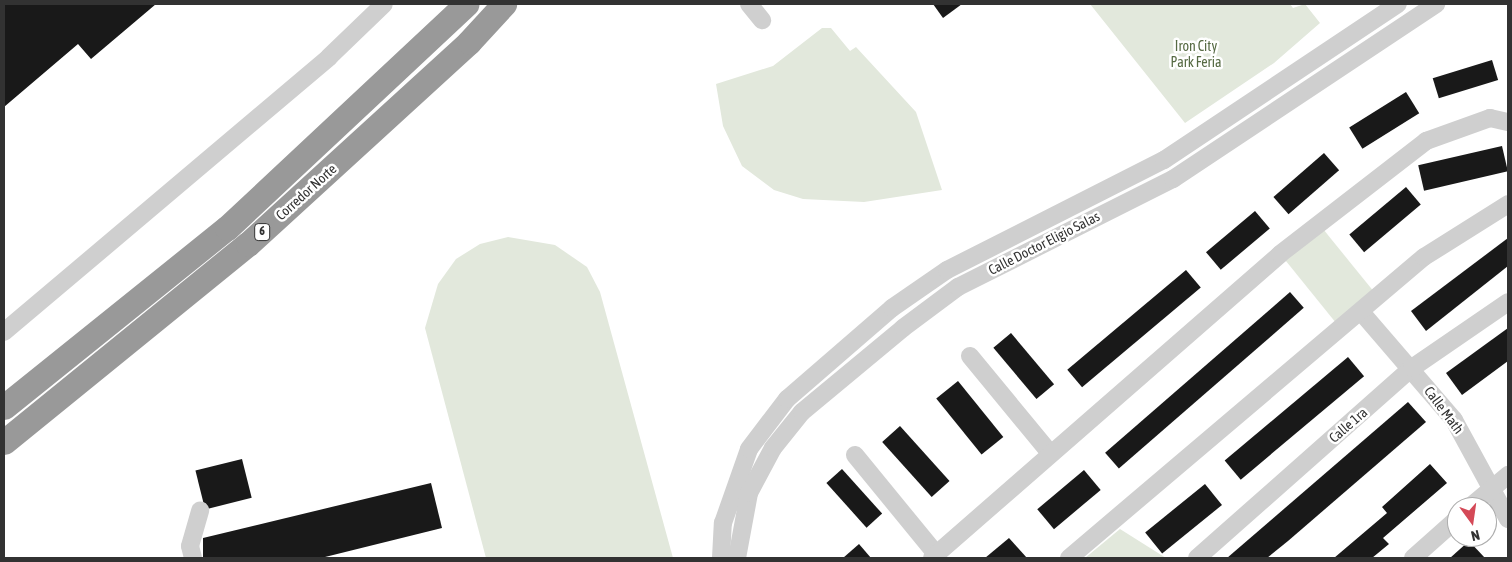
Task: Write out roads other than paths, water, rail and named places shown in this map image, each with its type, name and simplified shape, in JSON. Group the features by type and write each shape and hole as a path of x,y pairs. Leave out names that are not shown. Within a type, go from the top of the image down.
{"highway":[{"name":"Corredor Norte","path":"4,407 227,228 466,4"},
{"name":"Corredor Norte","path":"4,442 248,244 469,42 504,4"}],"street":[{"path":"4,332 329,57 384,4"},
{"path":"749,4 762,20"},
{"name":"Calle Doctor Eligio Salas","path":"721,558 723,523 749,449 787,398 892,308 947,270 1164,160 1398,4"},
{"name":"Calle Doctor Eligio Salas","path":"737,558 749,493 773,448 802,412 903,328 958,287 1173,179 1436,4"},
{"path":"855,455 934,556 1280,254 1426,141 1479,121 1508,122"},
{"path":"1068,558 1362,313 1424,257 1508,204"},
{"name":"Calle 1ra","path":"1198,558 1412,368 1508,302"},
{"name":"Calle Math","path":"1362,313 1412,368 1454,420 1493,486 1508,519"},
{"path":"970,356 1050,453"},
{"path":"1481,497 1508,475"},
{"path":"193,558 190,546 200,510"},
{"path":"1413,558 1447,528"}],"park label":[{"name":"Iron City Park Feria","path":"1196,54"}]}
